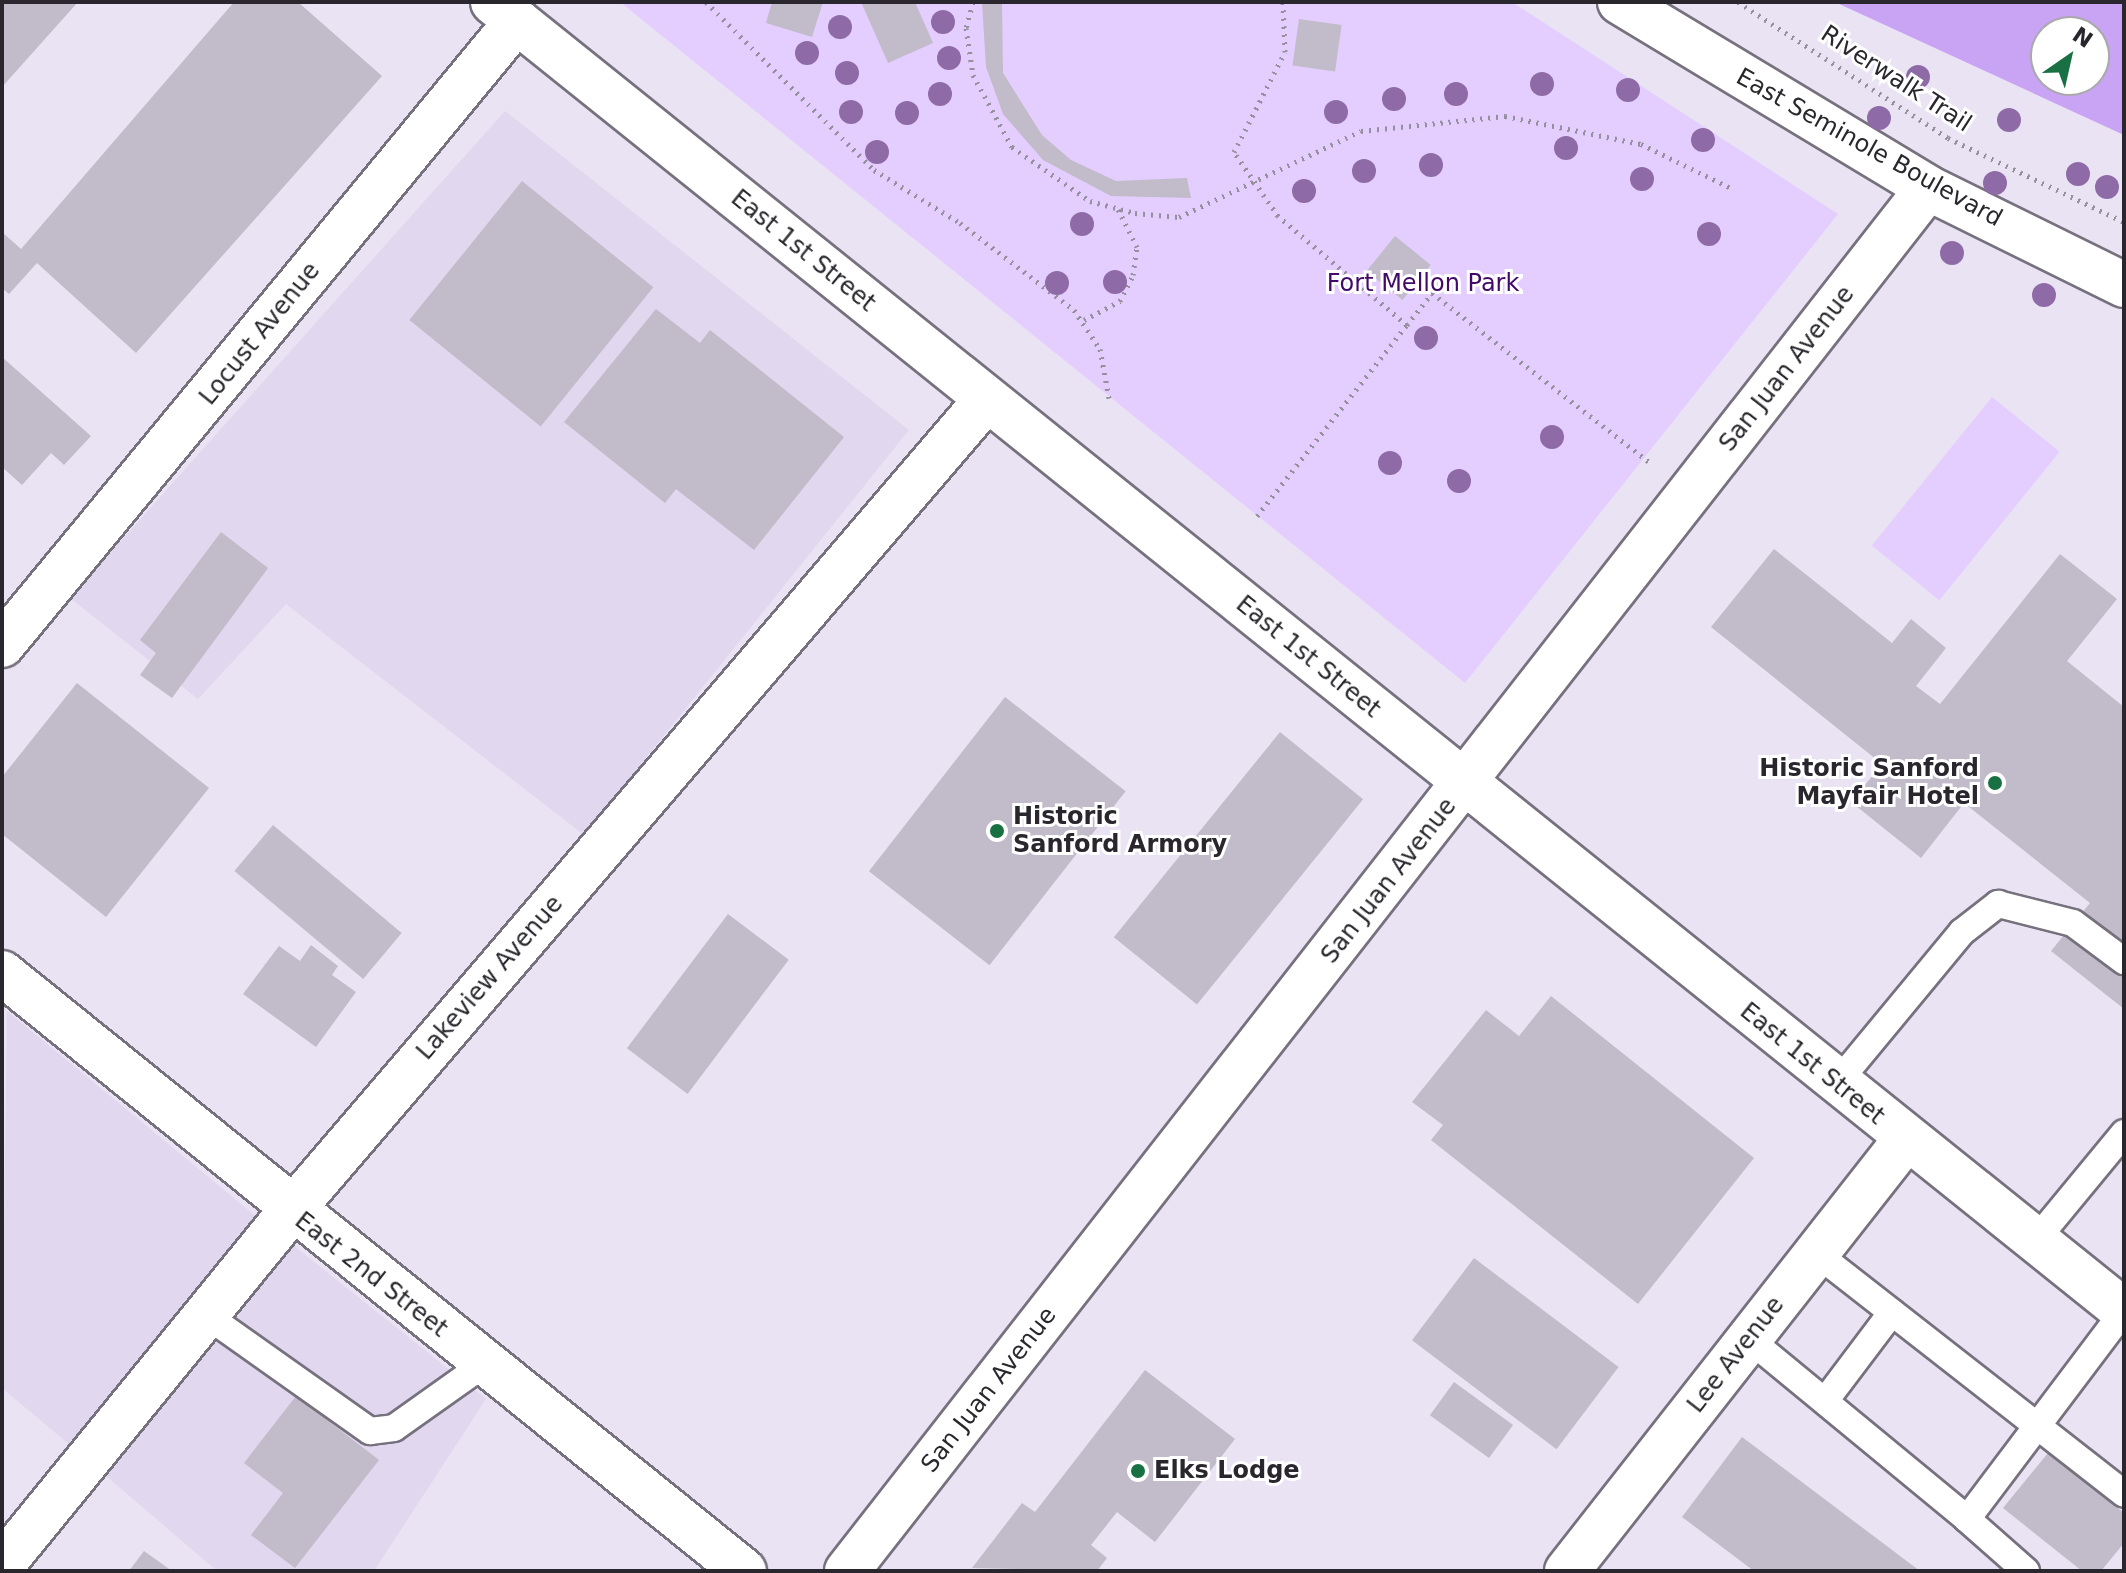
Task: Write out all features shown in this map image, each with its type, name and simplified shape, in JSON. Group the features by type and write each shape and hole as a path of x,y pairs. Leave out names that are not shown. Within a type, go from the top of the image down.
{"street":[{"name":"East Seminole Boulevard","path":"1620,2 1928,188 2124,285"},
{"name":"East 1st Street","path":"505,12 2124,1311"},
{"name":"Locust Avenue","path":"2,645 505,12"},
{"name":"San Juan Avenue","path":"847,1571 1466,783 1928,188"},
{"name":"Lakeview Avenue","path":"2,1565 291,1211 987,399"},
{"name":"East 2nd Street","path":"2,973 291,1211 744,1571"},
{"name":"Lee Avenue","path":"1567,1571 1906,1139"}],"lane":[{"path":"1837,1083 1962,932 1998,904 2073,923 2124,961"},
{"path":"2035,1241 2124,1133"},
{"path":"1816,1253 2040,1423 2124,1494"},
{"path":"1967,1519 2124,1311"},
{"path":"1825,1401 1892,1312"},
{"path":"206,1315 370,1431 394,1428 484,1364"},
{"path":"1749,1339 2026,1571"}],"path":[{"path":"706,2 874,170 960,223 1084,320 1100,349 1109,398"},
{"path":"973,2 966,28 973,75 1012,147 1042,175 1118,209 1179,217 1361,131 1505,116 1641,144 1733,189"},
{"path":"1283,2 1285,52 1234,152 1259,181 1278,216 1407,325"},
{"name":"Riverwalk Trail","path":"1738,2 1948,138 2124,222"},
{"path":"1084,320 1120,301 1133,275 1137,247 1118,209"},
{"path":"1257,516 1432,293 1650,463"}],"shaded area":[{"path":"1836,2 2124,2 2124,135 2040,96 2110,96 2110,16 2030,16 2030,92"},
{"path":"505,111 909,430 584,835 286,604 198,699 70,598"},
{"path":"7,1011 257,1217 70,1445 2,1388"},
{"path":"293,1245 486,1399 374,1571 217,1571 105,1475"}],"green space":[{"name":"Fort Mellon Park","path":"620,2 1512,2 1838,214 1465,683"},
{"path":"1992,397 2060,452 1939,600 1872,545"}],"building":[{"path":"2,2 78,2 2,87"},
{"path":"234,2 298,2 382,76 136,353 37,263 9,294 2,288 2,232 21,249"},
{"path":"772,2 823,2 812,37 766,23"},
{"path":"861,2 915,2 933,43 888,63"},
{"path":"982,3 1002,3 1003,73 1042,135 1071,160 1116,181 1187,178 1191,198 1111,196 1043,160 1003,114 986,67"},
{"path":"1299,19 1342,25 1335,72 1292,66"},
{"path":"522,181 653,287 541,426 409,320"},
{"path":"1395,236 1431,265 1402,300 1367,271"},
{"path":"656,309 700,343 710,330 844,437 754,550 676,489 665,503 564,422"},
{"path":"2,357 91,436 64,465 51,453 22,485 2,467"},
{"path":"221,532 268,568 172,698 140,675 156,653 140,640"},
{"name":"Historic Sanford Mayfair Hotel","path":"1774,549 1892,643 1911,619 1946,648 1916,686 1940,704 2060,554 2117,599 2067,661 2124,707 2124,1009 2051,951 2090,903 1964,803 1921,858 1851,802 1882,764 1711,627"},
{"path":"77,683 209,788 106,917 2,834 2,777"},
{"name":"Historic Sanford Armory","path":"1005,697 1126,791 990,965 869,871"},
{"path":"1280,732 1363,799 1197,1005 1114,937"},
{"path":"273,825 402,933 363,979 234,871"},
{"path":"728,914 789,960 688,1094 627,1048"},
{"path":"311,945 338,966 332,975 356,992 316,1047 243,994 279,946 300,961"},
{"path":"1551,996 1754,1158 1638,1304 1431,1140 1443,1125 1412,1102 1486,1010 1519,1036"},
{"path":"1474,1258 1619,1367 1557,1449 1412,1340"},
{"name":"Elks Lodge","path":"1145,1370 1235,1439 1155,1542 1117,1512 1091,1545 1107,1558 1097,1571 972,1568 1022,1503 1035,1512"},
{"path":"1454,1382 1513,1425 1489,1458 1430,1415"},
{"path":"296,1396 379,1460 295,1568 251,1535 283,1493 244,1463"},
{"path":"1742,1437 1920,1571 1754,1571 1682,1517"},
{"path":"2048,1453 2124,1513 2124,1543 2101,1571 2082,1571 2003,1508"},
{"path":"144,1551 172,1571 129,1571"}],"place":[{"name":"Historic Sanford Mayfair Hotel","path":"1995,783"},
{"name":"Historic Sanford Armory","path":"997,831"},
{"name":"Elks Lodge","path":"1138,1471"}]}
